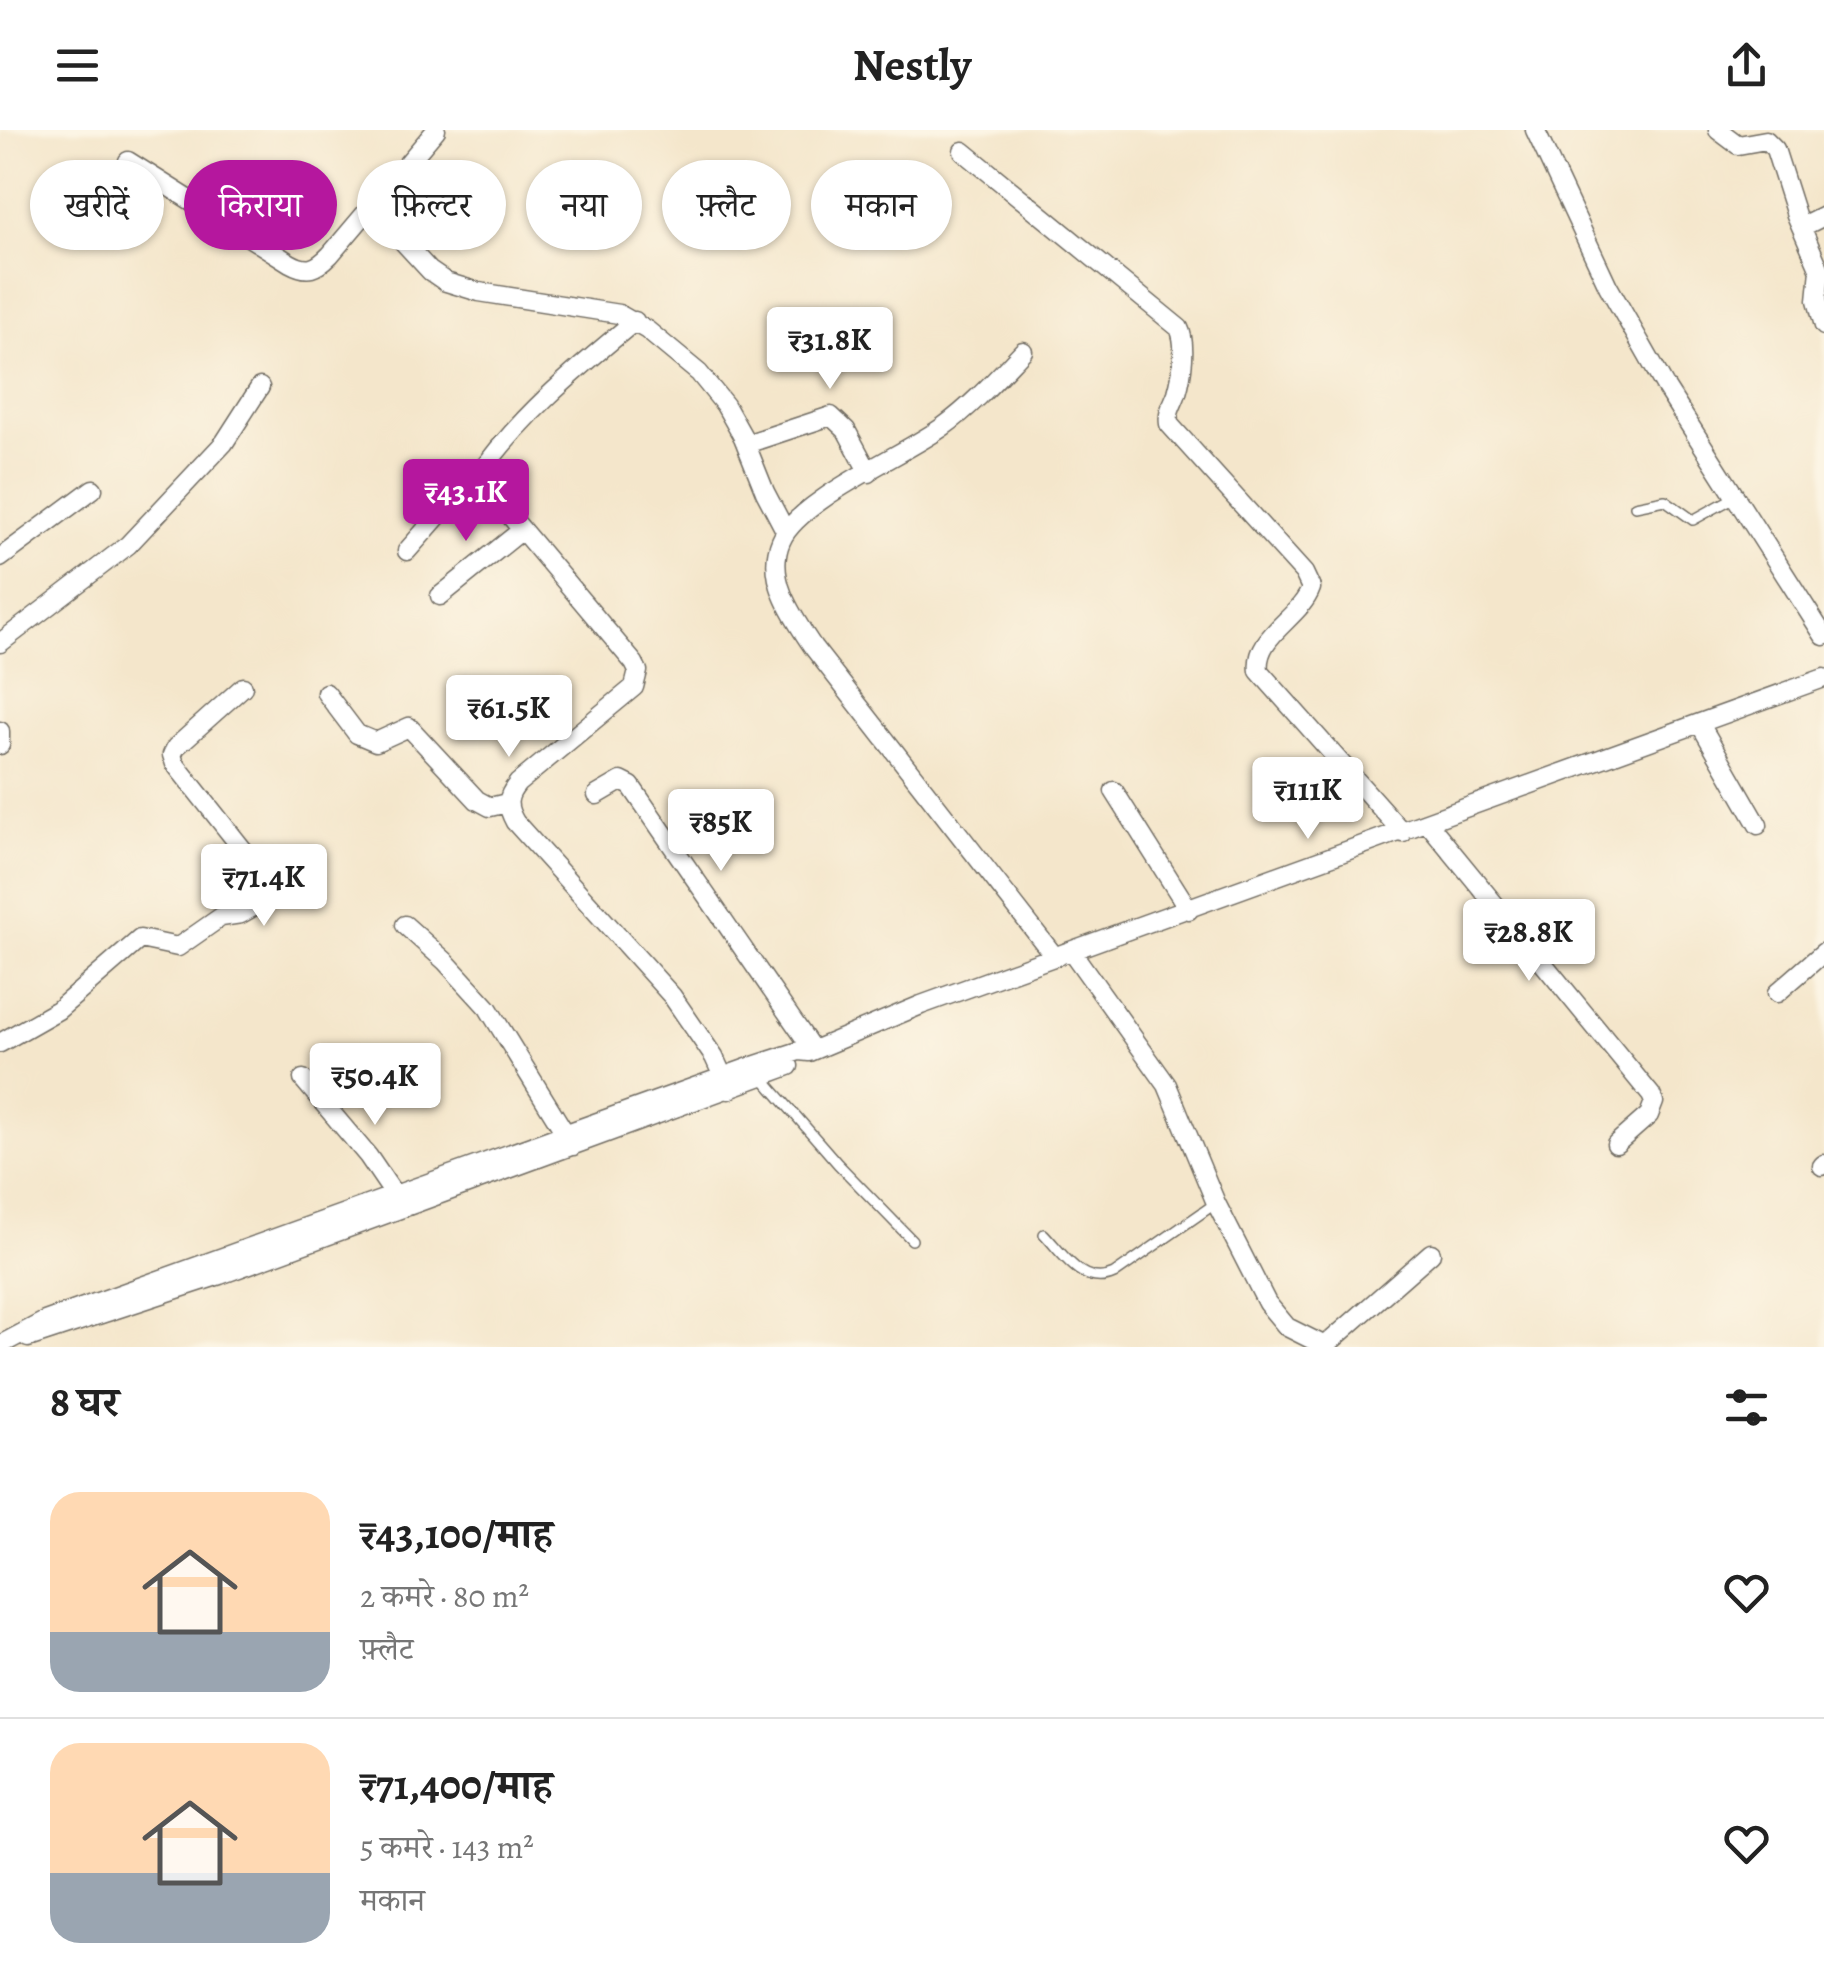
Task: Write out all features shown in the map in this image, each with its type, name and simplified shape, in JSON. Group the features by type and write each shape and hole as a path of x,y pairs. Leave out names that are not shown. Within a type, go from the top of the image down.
{"street":[{"path":"411,160 436,130"},
{"path":"1535,130 1608,286 1666,388 1824,636"},
{"path":"1718,130 1738,145 1766,140 1771,143 1820,270 1817,300 1824,326"},
{"path":"963,151 1179,328 1183,343 1170,424 1304,573 1311,588 1303,604 1264,644 1257,658 1258,671 1404,833"},
{"path":"164,183 303,270 321,264 357,223"},
{"path":"1802,227 1824,216"},
{"path":"411,250 446,282 479,292 619,314 635,321 700,373 725,405 786,532"},
{"path":"407,550 464,486 474,482 510,434 635,321"},
{"path":"1023,351 944,426 819,502 786,532 776,568 781,590 798,624 1166,1085 1216,1203 1275,1316 1326,1347 1431,1254"},
{"path":"0,643 128,545 224,443 260,387"},
{"path":"746,444 831,416 846,430 869,472"},
{"path":"474,482 522,530 634,663 638,676 627,695 518,783 507,803"},
{"path":"0,558 93,489"},
{"path":"440,596 522,530"},
{"path":"5,1342 34,1338 230,1262 727,1084 799,1051 811,1051 921,1005 1824,678"},
{"path":"0,1042 58,1010 140,939 178,947 220,917 241,914 268,898 272,885 175,764 172,755 176,746 243,687"},
{"path":"326,693 362,738 376,742 409,727 477,800 490,806 507,803"},
{"path":"1700,724 1758,825"},
{"path":"0,732 0,744"},
{"path":"597,795 621,781 630,786 811,1051"},
{"path":"1114,791 1188,910"},
{"path":"507,803 515,822 672,996 699,1033 727,1084"},
{"path":"1428,823 1651,1095 1654,1102 1648,1115 1616,1144"},
{"path":"405,925 488,1008 571,1141"},
{"path":"1777,992 1824,952"},
{"path":"727,1084 762,1077 802,1061 811,1051"},
{"path":"303,1079 399,1202"}],"lane":[{"path":"1635,506 1665,500 1688,519 1696,520 1735,497"},
{"path":"762,1077 912,1240"},
{"path":"1044,1234 1082,1274 1098,1280 1114,1274 1216,1203"}]}
